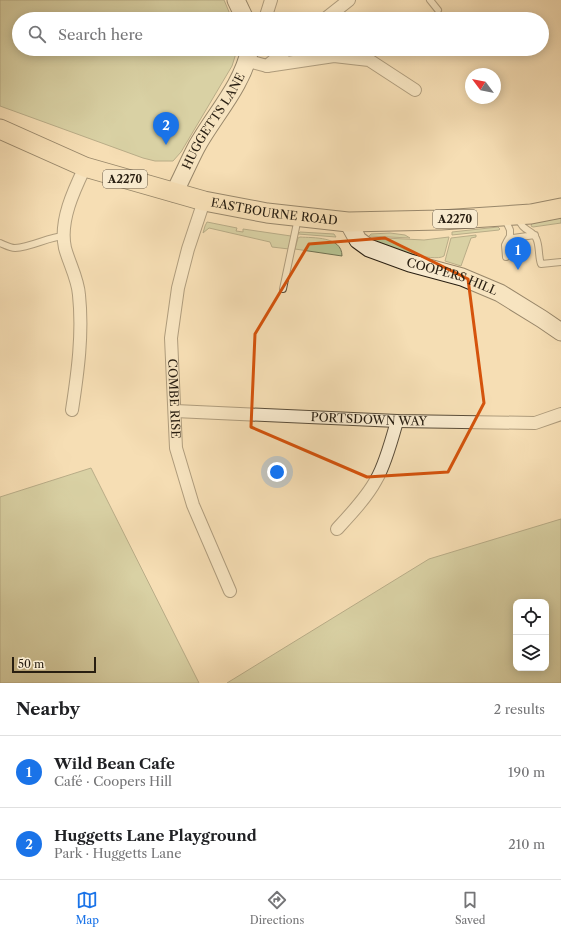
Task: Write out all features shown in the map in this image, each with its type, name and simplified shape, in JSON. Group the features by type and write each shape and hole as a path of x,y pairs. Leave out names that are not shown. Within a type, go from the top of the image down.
{"main road":[{"name":"EASTBOURNE ROAD","path":"0,129 84,167 204,201 267,213 348,222 441,220 510,215 561,208"}],"street":[{"path":"236,0 242,12"},
{"path":"267,12 270,0"},
{"path":"334,12 349,0"},
{"name":"HUGGETTS LANE","path":"174,193 197,146 240,79 249,56"},
{"path":"251,56 267,66 334,56 369,60 415,90"},
{"path":"267,66 279,56"},
{"path":"72,410 79,360 81,319 79,292 65,247 64,236 68,206 84,167"},
{"name":"COMBE RISE","path":"204,201 188,249 178,288 171,338 176,448 193,505 230,591"},
{"name":"COOPERS HILL","path":"348,222 358,240 369,248 410,263 462,277 500,293 542,318 561,332"},
{"name":"PORTSDOWN WAY","path":"174,411 397,421 535,423 561,414"},
{"path":"337,529 350,516 377,480 397,421"}],"lane":[{"path":"430,0 438,10"},
{"path":"510,215 520,224 536,233 540,244 541,264 561,262"},
{"path":"506,257 505,244 510,236 510,215"},
{"path":"283,289 298,217"},
{"path":"507,241 536,233"},
{"path":"0,243 14,248 29,245 56,236 64,236"}],"highlighted area":[{"path":"385,238 468,279 484,403 448,472 367,477 251,427 255,334 309,244"}],"green space":[{"path":"0,0 224,0 229,12 12,12 12,56 235,56 232,66 181,152 173,161 155,161 143,158 0,106"},
{"path":"561,218 561,223 531,226 532,223"},
{"path":"207,222 237,228 236,231 243,232 243,229 291,236 289,249 272,247 270,242 209,228 203,233"},
{"path":"498,227 500,229 499,230 452,235 452,232"},
{"path":"300,232 334,234 336,237 298,234"},
{"path":"390,233 405,235 410,238 369,236 371,234"},
{"path":"476,235 476,237 471,238 461,266 445,261 451,238"},
{"path":"449,237 444,256 439,258 399,251 373,243 369,238 424,240"},
{"path":"298,238 319,238 332,241 341,249 342,256 295,249"},
{"path":"91,468 199,683 0,683 0,497"},
{"path":"561,519 561,683 227,683 429,559"}],"place":[{"name":"Huggetts Lane Playground","path":"166,145"},
{"name":"Wild Bean Cafe","path":"518,270"}]}
